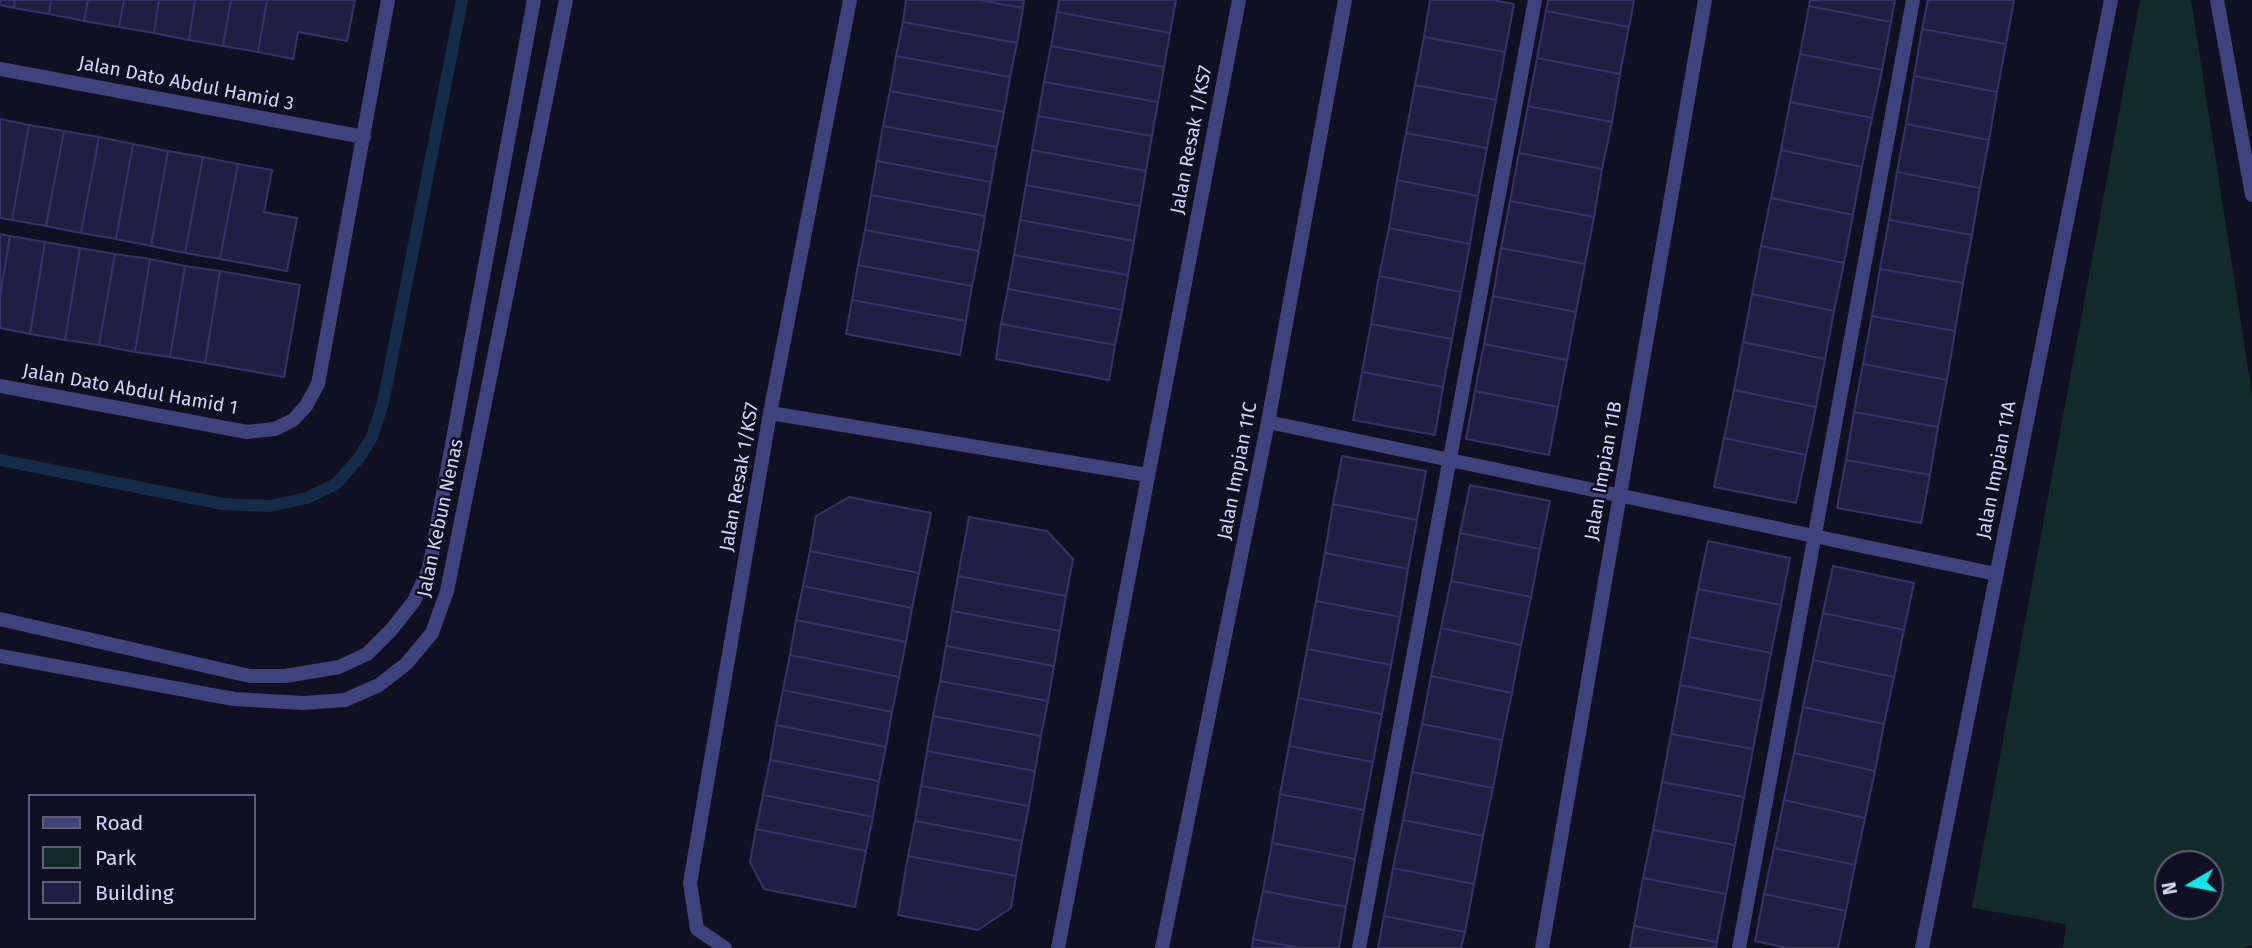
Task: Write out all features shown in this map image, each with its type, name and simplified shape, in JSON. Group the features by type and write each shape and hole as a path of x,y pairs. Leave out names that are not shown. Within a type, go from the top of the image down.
{"street":[{"path":"364,137 388,0"},
{"name":"Jalan Kebun Nenas","path":"0,619 250,676 285,677 339,667 367,654 393,629 414,601 429,569 534,0"},
{"name":"Jalan Kebun Nenas","path":"0,656 234,699 303,703 345,700 379,685 406,664 432,633 447,591 566,0"},
{"name":"Jalan Resak 1/KS7","path":"725,948 697,929 690,883 770,413 850,0"},
{"name":"Jalan Resak 1/KS7","path":"1058,948 1239,0"},
{"name":"Jalan Impian 11C","path":"1162,948 1268,422 1345,0"},
{"path":"1359,948 1535,0"},
{"name":"Jalan Impian 11B","path":"1542,948 1705,0"},
{"path":"1739,948 1913,0"},
{"name":"Jalan Impian 11A","path":"1922,948 2111,0"},
{"path":"2217,0 2252,195"},
{"name":"Jalan Dato Abdul Hamid 3","path":"0,69 364,137"},
{"name":"Jalan Dato Abdul Hamid 1","path":"0,386 247,432 275,429 293,421 306,406 318,384 364,137"},
{"path":"770,413 1147,475"},
{"path":"1268,422 1996,574"}],"green space":[{"path":"2140,0 2191,0 2252,394 2252,945 2244,948 2063,948 2066,924 1972,908"}],"building":[{"path":"0,0 15,0 14,8 0,5"},
{"path":"15,0 51,0 49,14 14,8"},
{"path":"51,0 88,0 84,21 49,14"},
{"path":"88,0 124,0 119,27 84,21"},
{"path":"124,0 159,0 154,33 119,27"},
{"path":"159,0 195,0 189,40 154,33"},
{"path":"195,0 231,0 223,46 189,40"},
{"path":"231,0 267,0 258,52 223,46"},
{"path":"267,0 355,0 347,41 298,32 293,59 258,52"},
{"path":"906,0 980,0 1023,8 1017,43 903,22"},
{"path":"980,0 1024,0 1023,8"},
{"path":"1059,0 1176,0 1170,33 1057,12"},
{"path":"1430,0 1493,0 1514,4 1505,52 1424,37"},
{"path":"1548,0 1634,0 1629,27 1546,11"},
{"path":"1810,0 1895,0 1891,22 1809,6"},
{"path":"1928,0 2014,0 2006,44 1922,29"},
{"path":"1809,6 1891,22 1882,70 1800,54"},
{"path":"1546,11 1629,27 1620,74 1537,58"},
{"path":"1057,12 1170,33 1164,67 1051,46"},
{"path":"903,22 1017,43 1010,77 896,56"},
{"path":"1922,29 2006,44 1997,92 1914,76"},
{"path":"1424,37 1505,52 1496,100 1415,85"},
{"path":"1051,46 1164,67 1158,102 1044,82"},
{"path":"1800,54 1882,70 1872,118 1790,102"},
{"path":"896,56 1010,77 1004,112 890,91"},
{"path":"1537,58 1620,74 1612,122 1528,106"},
{"path":"1914,76 1997,92 1989,140 1906,124"},
{"path":"1044,82 1158,102 1152,136 1038,116"},
{"path":"1415,85 1496,100 1487,148 1406,133"},
{"path":"890,91 1004,112 997,147 883,126"},
{"path":"1790,102 1872,118 1862,167 1781,150"},
{"path":"1528,106 1612,122 1602,169 1519,153"},
{"path":"1038,116 1152,136 1146,171 1032,150"},
{"path":"0,119 29,125 12,220 0,218"},
{"path":"1906,124 1989,140 1980,188 1897,172"},
{"path":"29,125 64,131 46,226 12,220"},
{"path":"883,126 997,147 991,182 877,161"},
{"path":"64,131 99,137 81,233 46,226"},
{"path":"1406,133 1487,148 1478,196 1397,180"},
{"path":"99,137 133,144 116,239 81,233"},
{"path":"133,144 168,151 151,246 116,239"},
{"path":"1032,150 1146,171 1140,206 1026,185"},
{"path":"1781,150 1862,167 1853,215 1771,198"},
{"path":"168,151 203,157 185,253 151,246"},
{"path":"1519,153 1602,169 1594,217 1510,201"},
{"path":"203,157 238,164 220,259 185,253"},
{"path":"877,161 991,182 985,216 871,195"},
{"path":"238,164 272,170 264,212 297,218 287,271 220,259"},
{"path":"1897,172 1980,188 1972,235 1889,220"},
{"path":"1397,180 1478,196 1470,244 1389,228"},
{"path":"1026,185 1140,206 1134,241 1020,220"},
{"path":"871,195 985,216 979,251 865,230"},
{"path":"1771,198 1853,215 1844,263 1761,246"},
{"path":"1510,201 1594,217 1585,264 1501,248"},
{"path":"1020,220 1134,241 1128,275 1014,255"},
{"path":"1889,220 1972,235 1963,283 1880,269"},
{"path":"1389,228 1470,244 1461,292 1379,276"},
{"path":"865,230 979,251 972,286 858,265"},
{"path":"0,234 10,236 0,297"},
{"path":"10,236 45,242 30,334 0,328 0,297"},
{"path":"45,242 80,248 65,340 30,334"},
{"path":"1761,246 1844,263 1834,311 1752,294"},
{"path":"80,248 115,254 99,345 65,340"},
{"path":"1501,248 1585,264 1576,312 1493,296"},
{"path":"115,254 150,259 135,352 99,345"},
{"path":"1014,255 1128,275 1122,310 1008,289"},
{"path":"150,259 185,266 170,357 135,352"},
{"path":"858,265 972,286 966,321 852,300"},
{"path":"185,266 220,271 205,363 170,357"},
{"path":"1880,269 1963,283 1955,331 1872,316"},
{"path":"220,271 300,285 284,377 205,363"},
{"path":"1379,276 1461,292 1452,339 1371,324"},
{"path":"1008,289 1122,310 1115,345 1001,324"},
{"path":"1752,294 1834,311 1825,359 1743,342"},
{"path":"1493,296 1576,312 1567,360 1484,344"},
{"path":"852,300 966,321 960,355 846,334"},
{"path":"1872,316 1955,331 1947,380 1863,364"},
{"path":"1001,324 1115,345 1109,380 996,359"},
{"path":"1371,324 1452,339 1443,387 1362,372"},
{"path":"1743,342 1825,359 1816,407 1734,390"},
{"path":"1484,344 1567,360 1558,407 1475,391"},
{"path":"1863,364 1947,380 1938,427 1854,412"},
{"path":"1362,372 1443,387 1435,435 1353,420"},
{"path":"1734,390 1816,407 1806,455 1724,438"},
{"path":"1475,391 1558,407 1549,455 1466,439"},
{"path":"1854,412 1938,427 1930,475 1846,460"},
{"path":"1724,438 1806,455 1796,503 1714,487"},
{"path":"1342,456 1426,471 1417,520 1333,504"},
{"path":"1846,460 1930,475 1921,523 1837,508"},
{"path":"1470,485 1550,501 1540,549 1460,533"},
{"path":"849,497 931,513 919,573 810,551 816,516"},
{"path":"1333,504 1417,520 1408,569 1325,553"},
{"path":"969,517 1047,531 1073,559 1066,596 958,576"},
{"path":"1460,533 1540,549 1531,597 1451,581"},
{"path":"1708,541 1790,558 1781,605 1698,589"},
{"path":"810,551 919,573 912,608 803,586"},
{"path":"1325,553 1408,569 1400,617 1316,601"},
{"path":"1833,566 1914,583 1904,630 1823,613"},
{"path":"958,576 1066,596 1060,631 952,611"},
{"path":"1451,581 1531,597 1521,645 1441,628"},
{"path":"803,586 912,608 906,642 796,620"},
{"path":"1698,589 1781,605 1771,653 1689,637"},
{"path":"1316,601 1400,617 1391,665 1307,649"},
{"path":"952,611 1060,631 1054,666 946,646"},
{"path":"1823,613 1904,630 1894,677 1813,660"},
{"path":"796,620 906,642 899,677 790,655"},
{"path":"1441,628 1521,645 1512,693 1431,676"},
{"path":"1689,637 1771,653 1762,701 1680,685"},
{"path":"946,646 1054,666 1048,701 940,681"},
{"path":"1307,649 1391,665 1382,714 1298,698"},
{"path":"790,655 899,677 892,712 783,690"},
{"path":"1813,660 1894,677 1884,724 1803,707"},
{"path":"1431,676 1512,693 1502,740 1422,724"},
{"path":"940,681 1048,701 1041,736 933,716"},
{"path":"1680,685 1762,701 1753,749 1671,734"},
{"path":"783,690 892,712 886,747 776,725"},
{"path":"1298,698 1382,714 1373,762 1289,746"},
{"path":"1803,707 1884,724 1875,771 1794,753"},
{"path":"933,716 1041,736 1035,771 927,751"},
{"path":"1422,724 1502,740 1493,788 1412,772"},
{"path":"776,725 886,747 879,781 770,760"},
{"path":"1671,734 1753,749 1744,797 1662,782"},
{"path":"1289,746 1373,762 1364,810 1280,794"},
{"path":"927,751 1035,771 1029,806 921,786"},
{"path":"1794,753 1875,771 1865,818 1784,800"},
{"path":"770,760 879,781 873,817 763,795"},
{"path":"1412,772 1493,788 1483,836 1403,820"},
{"path":"1662,782 1744,797 1735,845 1653,830"},
{"path":"921,786 1029,806 1022,841 915,821"},
{"path":"1280,794 1364,810 1355,859 1272,843"},
{"path":"763,795 873,817 866,851 756,829"},
{"path":"1784,800 1865,818 1855,865 1774,848"},
{"path":"1403,820 1483,836 1474,884 1393,868"},
{"path":"915,821 1022,841 1016,876 908,856"},
{"path":"756,829 866,851 855,907 764,889 750,862"},
{"path":"1653,830 1735,845 1726,894 1643,878"},
{"path":"1272,843 1355,859 1346,907 1263,891"},
{"path":"1774,848 1855,865 1846,911 1764,894"},
{"path":"908,856 1016,876 1011,908 978,930 898,915"},
{"path":"1393,868 1474,884 1465,932 1384,916"},
{"path":"1643,878 1726,894 1717,942 1634,926"},
{"path":"1263,891 1346,907 1339,948 1299,948 1253,939"},
{"path":"1764,894 1846,911 1838,948 1787,948 1755,941"},
{"path":"1384,916 1465,932 1461,948 1378,948"},
{"path":"1634,926 1717,942 1716,948 1630,948"},
{"path":"1253,939 1299,948 1252,948"}],"waterway":[{"path":"0,460 223,504 269,506 307,498 336,484 359,458 372,437 383,403 462,0"}]}
